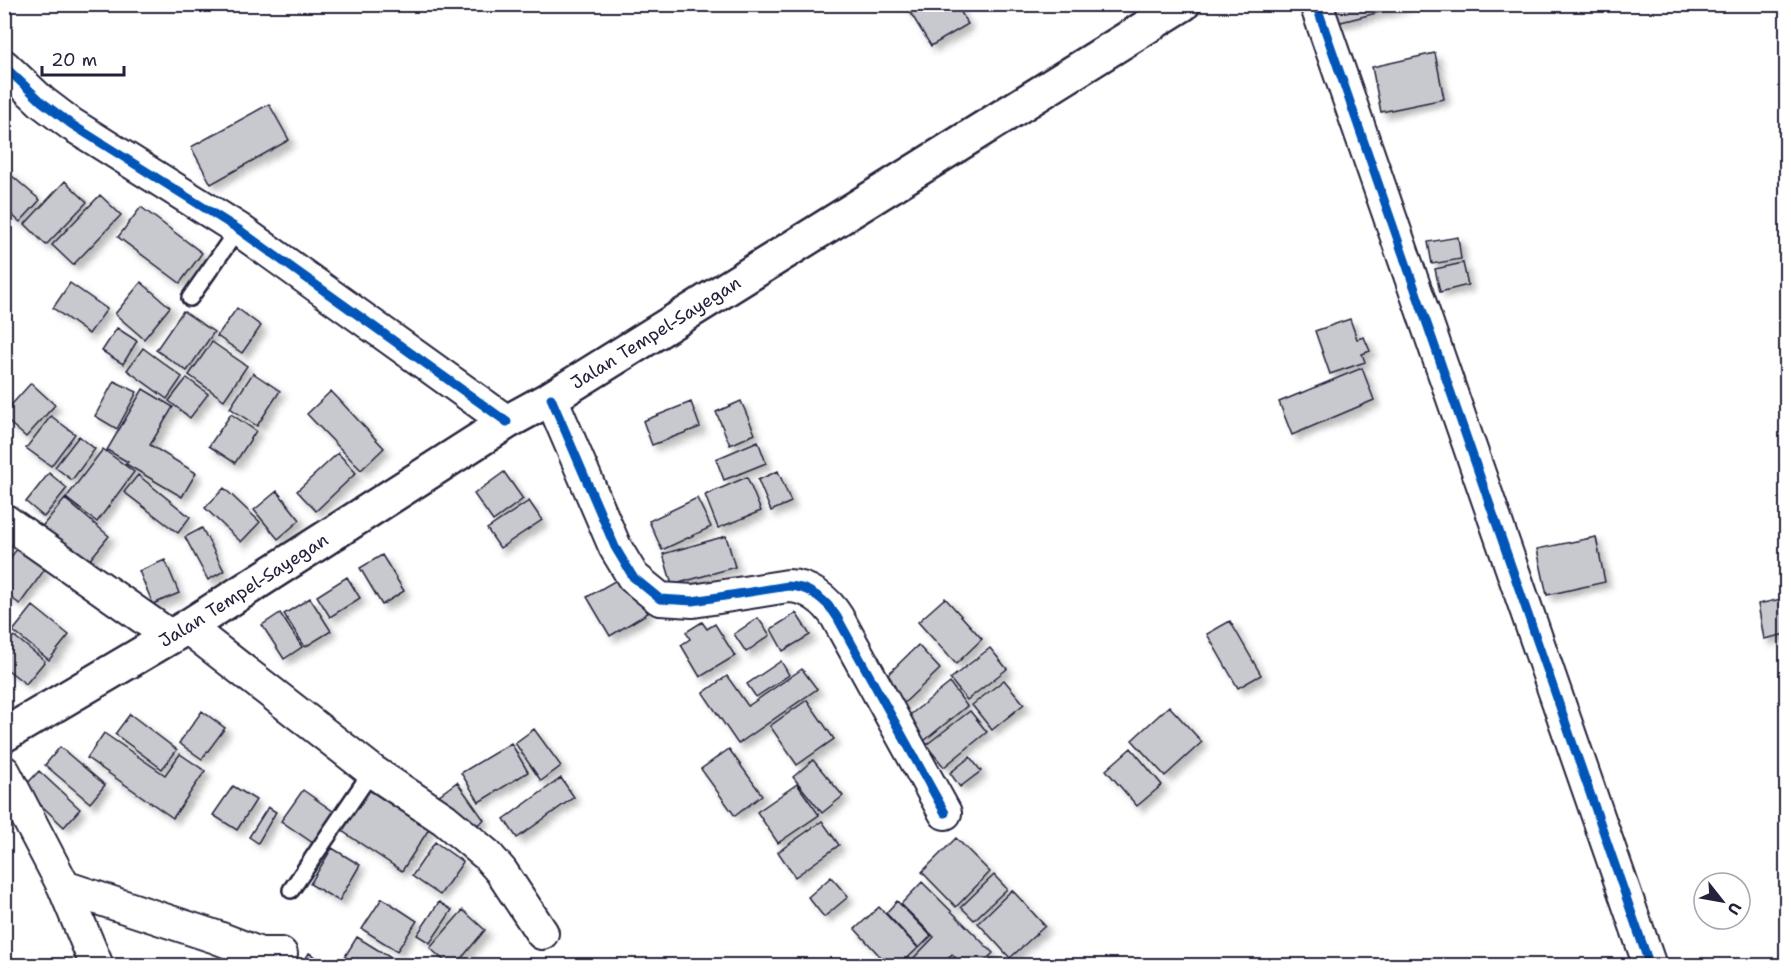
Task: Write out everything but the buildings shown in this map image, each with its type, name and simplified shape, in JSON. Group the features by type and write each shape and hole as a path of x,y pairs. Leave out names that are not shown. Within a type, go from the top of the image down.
{"main road":[{"name":"Jalan Tempel-Sayegan","path":"4,735 179,632 507,422 551,398 1183,4"}],"street":[{"path":"1316,4 1650,966"},
{"path":"4,66 42,102 71,124 238,229 507,422"},
{"path":"551,398 615,547 633,577 660,599 693,601 788,586 796,586 813,593 831,608 837,617 945,813"},
{"path":"4,520 179,632 372,771 444,819 487,855 501,871 542,933"},
{"path":"4,772 64,887 97,966"},
{"path":"64,887 216,937 260,954 281,954"}],"lane":[{"path":"190,298 238,229"},
{"path":"291,890 372,771"}],"cycle path":[{"path":"1316,4 1650,966"},
{"path":"4,66 42,102 71,124 238,229 507,422"},
{"path":"551,398 615,547 633,577 660,599 693,601 788,586 803,589 817,596 837,617 945,813"}]}
